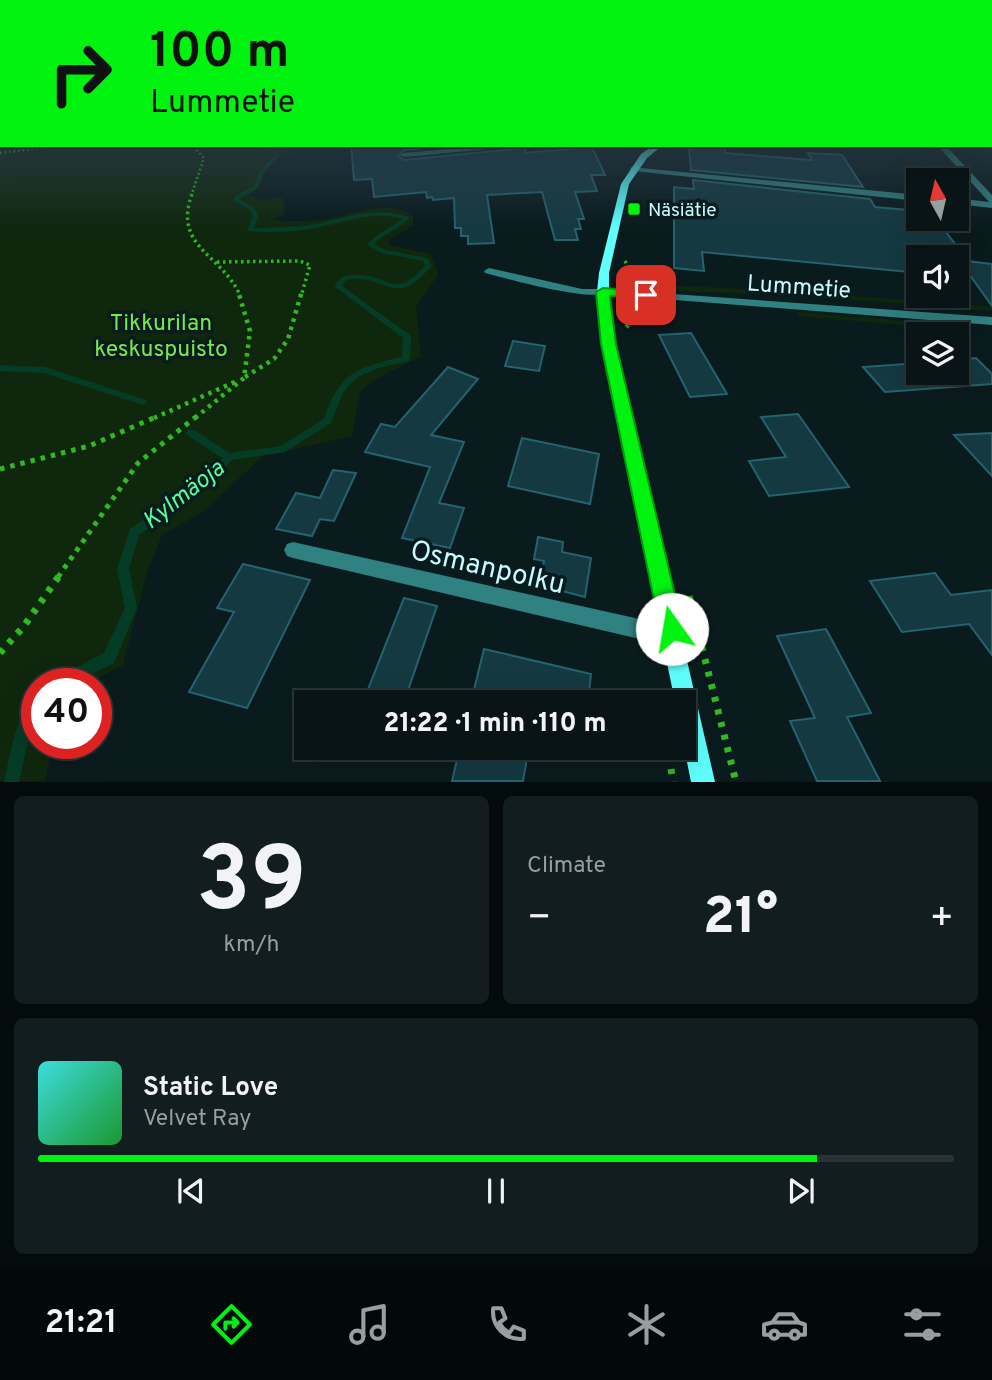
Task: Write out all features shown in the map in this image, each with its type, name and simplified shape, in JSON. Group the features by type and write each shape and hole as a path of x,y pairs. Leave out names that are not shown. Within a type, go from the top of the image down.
{"street":[{"path":"645,155 625,184 603,292 608,344 672,629 703,782"},
{"path":"950,155 992,202"},
{"path":"634,169 906,197"},
{"path":"970,201 992,202"},
{"name":"Lummetie","path":"489,271 582,292 992,321"},
{"name":"Osmanpolku","path":"293,550 644,630 672,629"}],"path":[{"path":"0,469 89,446 244,378 250,361 251,324 244,301 217,262 195,246 187,225 186,216 204,158 202,155"},
{"path":"623,333 628,323 651,314 643,278 630,270 625,261 628,248"},
{"path":"0,653 24,625 138,463 244,378 274,359 288,339 310,265 300,261 217,262"},
{"path":"687,586 736,782"},
{"path":"670,761 673,782"}],"green space":[{"name":"Tikkurilan keskuspuisto","path":"0,155 286,155 274,161 248,195 259,199 283,198 285,214 272,220 321,220 383,208 404,211 413,217 413,226 390,239 389,245 431,254 438,275 416,306 421,356 374,380 360,392 352,436 263,456 205,510 162,535 147,572 123,665 112,671 112,668 21,668 21,759 50,759 45,781 0,781"},
{"path":"661,285 802,292 906,300 906,304 833,298 662,290"},
{"path":"969,305 992,307 992,311 955,308 969,308"},
{"path":"797,312 921,322 906,322 906,325 799,316"}],"building":[{"path":"352,155 399,155 404,160 449,155 596,155 605,175 591,175 597,191 575,192 584,219 578,219 581,229 575,229 578,240 555,240 542,192 487,195 494,243 468,244 468,236 461,236 461,228 455,228 454,198 433,200 432,197 427,198 426,192 374,197 372,179 354,180"},
{"path":"690,155 756,155 812,160 809,155 842,155 863,187 691,170"},
{"path":"693,180 870,199 875,207 906,210 906,231 945,231 956,245 906,245 906,272 702,252 704,271 674,268 674,187 694,189"},
{"path":"969,261 992,264 992,306 969,274"},
{"path":"691,333 727,394 690,397 659,335"},
{"path":"513,341 545,346 539,371 505,366"},
{"path":"976,358 992,374 992,384 885,392 863,367 906,364 906,385 969,385 969,359"},
{"path":"448,367 478,379 431,435 464,442 439,503 464,508 450,548 402,538 430,467 365,452 381,424 395,427"},
{"path":"798,414 849,487 769,496 749,461 786,457 761,417"},
{"path":"992,433 992,476 954,435"},
{"path":"522,438 599,454 590,504 508,486"},
{"path":"333,470 356,473 334,521 320,519 312,536 276,529 296,493 320,498"},
{"path":"538,537 563,542 562,552 591,558 585,597 539,585 544,561 534,559"},
{"path":"243,564 310,580 247,708 189,692 234,612 217,608"},
{"path":"935,573 951,595 992,590 992,655 969,624 902,632 870,581"},
{"path":"404,598 437,606 408,690 368,690"},
{"path":"826,629 871,713 847,717 880,781 817,781 790,721 815,718 777,636"},
{"path":"484,649 591,674 589,690 474,690"},
{"path":"457,760 527,760 523,781 452,781"}],"waterway":[{"name":"Kylmäoja","path":"229,457 282,449 328,421 340,391 355,375 376,366 406,359 407,337 338,286 344,278 359,276 388,285 405,285 416,279 429,266 425,259 384,252 370,245 407,218 395,215 372,213 316,226 250,230 256,216 251,208 236,200 237,197 256,187 262,172 278,155"},
{"path":"0,368 45,370 143,402"},
{"path":"191,433 229,457"},
{"name":"Kylmäoja","path":"90,668 109,658 131,608 123,569 134,532 206,482 229,457"},
{"name":"Kylmäoja","path":"11,782 21,741"}],"place":[{"name":"Näsiätie","path":"634,209"}],"route":[{"path":"646,295 603,292 608,344 672,629"}]}
